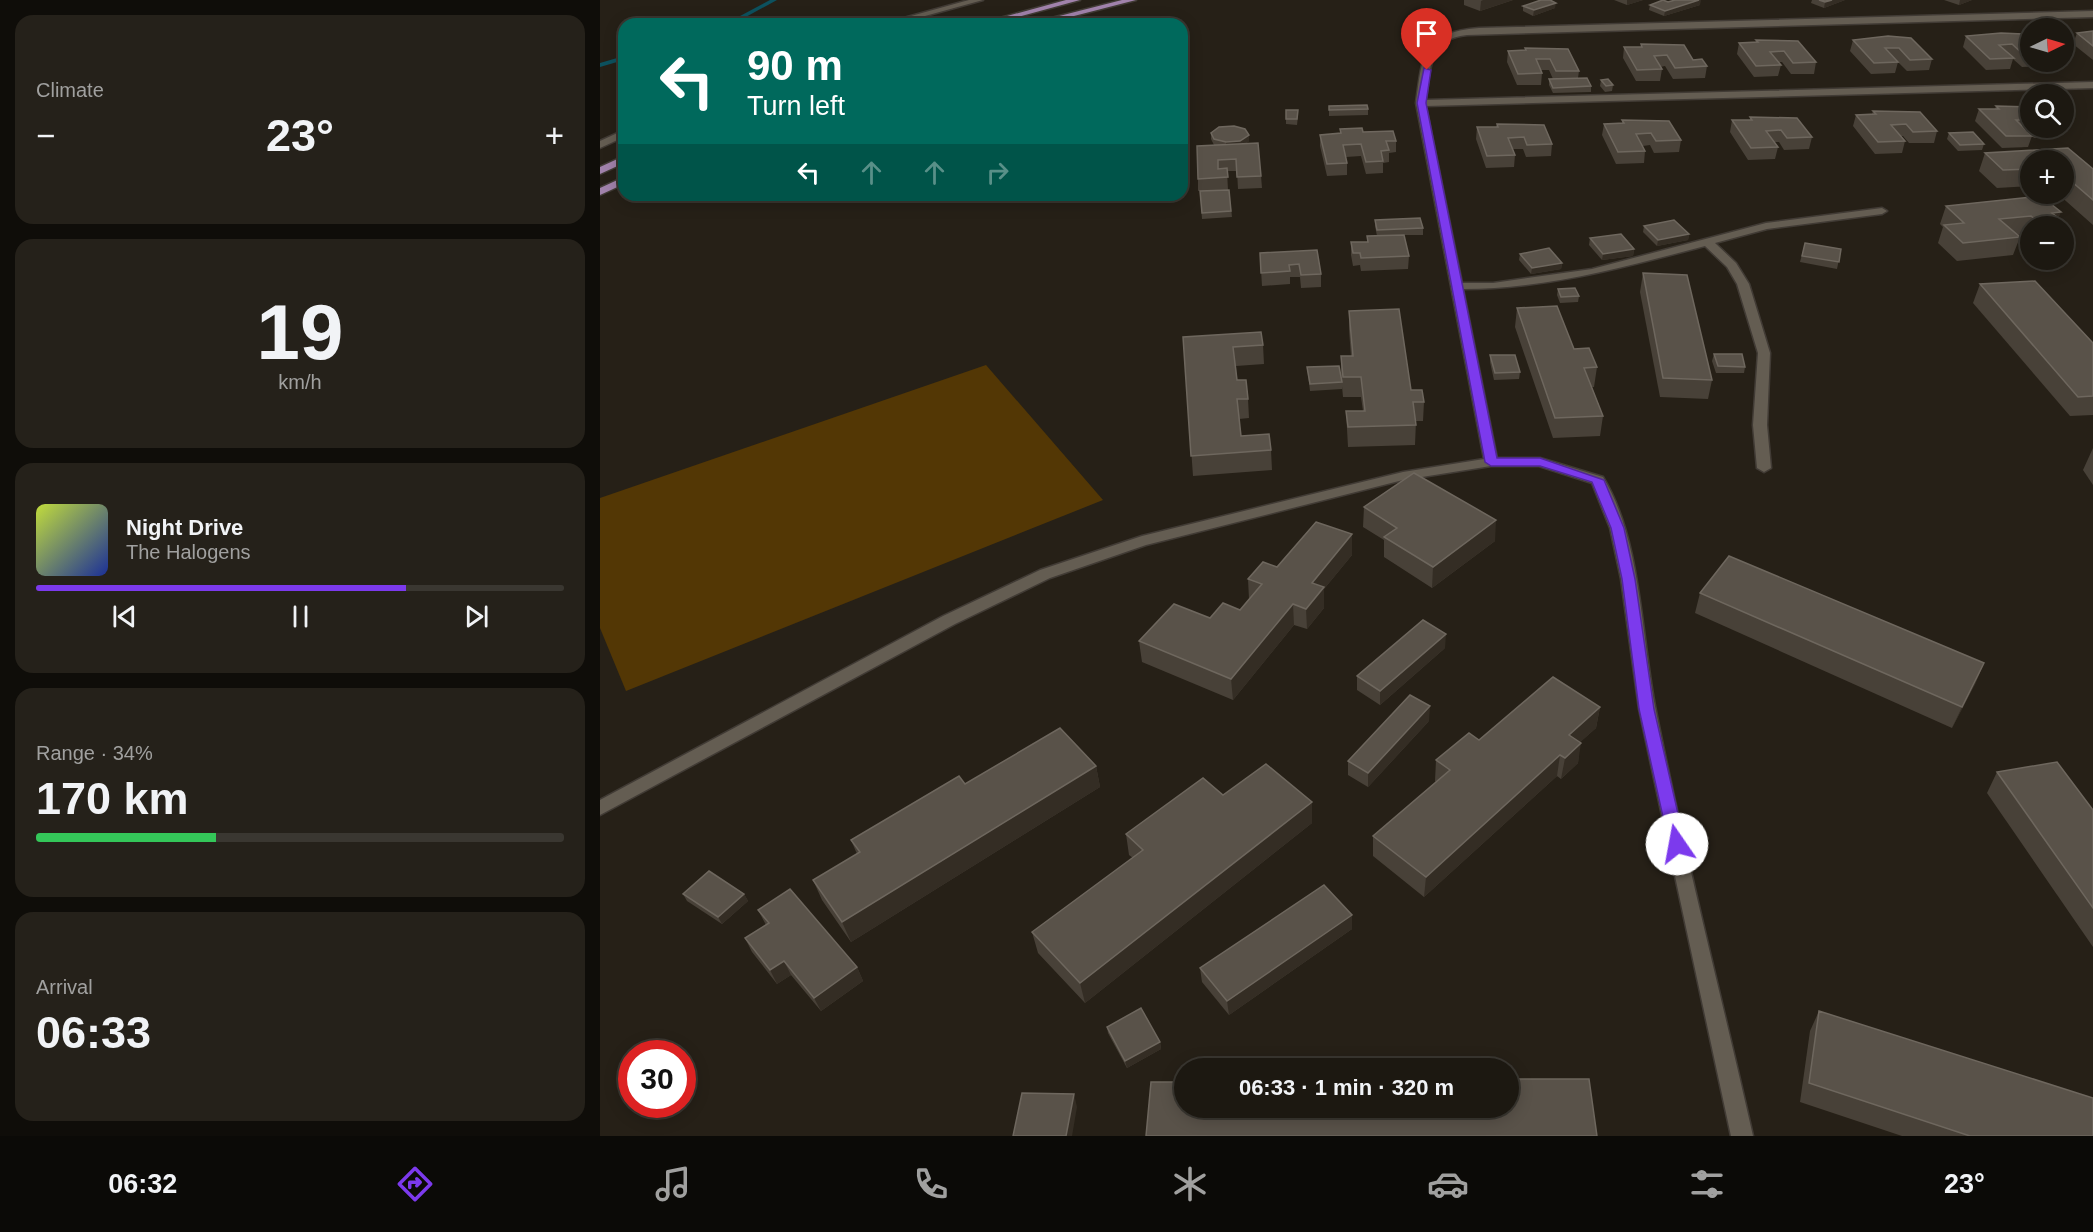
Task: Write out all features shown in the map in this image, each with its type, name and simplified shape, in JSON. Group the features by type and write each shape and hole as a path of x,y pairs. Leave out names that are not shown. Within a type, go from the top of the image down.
{"main road":[{"path":"1006,18 1076,0"},
{"path":"1057,18 1132,0"},
{"path":"600,171 618,162"},
{"path":"600,192 618,183"}],"street":[{"path":"909,18 977,0"},
{"path":"1491,462 1421,103 1430,57 1436,42 1448,34 1499,31 2093,14"},
{"path":"1421,103 2093,85"},
{"path":"600,145 618,136"},
{"path":"1457,286 1493,286 1593,272 1766,226 1882,211"},
{"path":"1707,242 1732,265 1743,284 1764,354 1760,425 1764,468"},
{"path":"600,808 949,620 1045,574 1142,541 1287,503 1403,476 1491,462 1540,462 1598,480 1617,528 1629,579 1647,709 1742,1136"}],"shaded area":[{"path":"986,365 1103,500 626,691 600,628 600,498"}],"building":[{"path":"1541,0 1556,3 1534,10 1523,6"},
{"path":"1663,0 1668,2 1699,0 1665,11 1650,5"},
{"path":"2093,31 2093,46 2077,33"},
{"path":"2020,34 2020,51 2012,44 1999,45 2014,58 1990,59 1966,36"},
{"path":"1888,36 1911,38 1932,59 1910,60 1899,48 1885,48 1898,62 1874,63 1853,40"},
{"path":"1756,40 1798,41 1816,62 1793,63 1784,51 1770,52 1781,65 1756,66 1739,43 1758,42"},
{"path":"1641,44 1684,45 1693,60 1702,59 1707,66 1675,68 1667,55 1654,56 1662,69 1637,70 1624,47 1642,47"},
{"path":"1525,48 1568,49 1579,71 1556,71 1550,59 1536,59 1542,73 1518,74 1508,51 1526,50"},
{"path":"1587,78 1591,86 1553,88 1549,79"},
{"path":"1608,79 1613,85 1606,86 1601,80"},
{"path":"1367,105 1368,109 1329,110 1329,106"},
{"path":"1996,106 2020,107 2020,120 2016,120 2020,124 2020,136 2006,136 1979,109 1999,109"},
{"path":"1286,110 1298,110 1297,119 1286,119"},
{"path":"1873,111 1920,112 1937,131 1913,132 1906,124 1891,125 1905,141 1878,142 1856,115 1876,114"},
{"path":"1750,117 1797,118 1812,137 1787,138 1781,130 1766,131 1778,147 1751,148 1732,120 1752,120"},
{"path":"1622,120 1669,121 1681,140 1656,141 1651,133 1636,134 1645,151 1618,152 1604,124 1624,123"},
{"path":"1497,124 1544,125 1552,144 1527,145 1524,137 1508,138 1515,155 1487,156 1477,127 1498,127"},
{"path":"1234,126 1245,129 1249,135 1240,141 1226,142 1214,139 1211,133 1219,127"},
{"path":"1362,128 1363,132 1393,131 1396,141 1386,141 1389,150 1381,151 1383,161 1366,162 1361,144 1343,145 1347,163 1327,164 1320,135 1341,133 1340,129"},
{"path":"1973,132 1984,144 1960,145 1949,133"},
{"path":"1258,143 1261,176 1237,177 1236,159 1218,160 1218,169 1227,168 1228,177 1198,179 1197,146"},
{"path":"2068,148 2070,150 2035,150"},
{"path":"2020,151 2020,169 2003,170 1985,153"},
{"path":"2074,153 2093,169 2093,200 2074,184"},
{"path":"1229,190 1231,211 1202,213 1200,191"},
{"path":"2020,198 2020,204 2051,204 2061,212 2052,213 2056,216 2020,216 1999,219 2020,237 1963,243 1944,225 1964,223 1946,206"},
{"path":"1420,218 1423,228 1377,230 1375,220"},
{"path":"1674,220 1689,234 1658,240 1644,226"},
{"path":"1621,234 1634,249 1603,254 1590,238"},
{"path":"1404,235 1409,256 1361,258 1360,253 1353,253 1351,242 1368,242 1367,236"},
{"path":"1805,243 1841,249 1839,262 1802,256"},
{"path":"1549,248 1562,263 1532,268 1520,254"},
{"path":"1317,250 1321,274 1301,275 1299,264 1289,265 1290,271 1261,273 1260,253"},
{"path":"1643,273 1687,275 1712,380 1663,378"},
{"path":"2035,281 2093,343 2093,396 2078,397 1980,284"},
{"path":"1575,288 1579,296 1561,297 1558,289"},
{"path":"1557,306 1574,349 1589,348 1597,367 1584,368 1603,416 1555,418 1517,308"},
{"path":"1399,309 1411,390 1422,390 1424,402 1413,402 1416,425 1348,427 1346,411 1365,411 1361,377 1343,377 1341,356 1353,356 1349,311"},
{"path":"1261,332 1263,345 1233,347 1237,380 1246,380 1248,399 1237,399 1241,436 1269,434 1271,450 1191,456 1183,337"},
{"path":"1714,354 1742,354 1745,367 1718,366"},
{"path":"1490,355 1515,355 1520,372 1495,373"},
{"path":"1339,366 1342,382 1310,384 1307,367"},
{"path":"1414,473 1496,520 1433,567 1384,537 1397,528 1364,507"},
{"path":"1316,522 1352,534 1312,583 1324,587 1306,609 1293,604 1231,679 1139,641 1174,604 1210,618 1223,603 1240,610 1262,584 1248,579 1263,562 1277,567"},
{"path":"1729,556 1984,663 1962,707 1700,593"},
{"path":"1423,620 1446,634 1380,691 1357,676"},
{"path":"1553,677 1600,707 1569,735 1581,743 1565,758 1560,755 1426,877 1373,836 1450,770 1436,760 1469,733 1479,740"},
{"path":"1410,695 1430,706 1368,773 1348,761"},
{"path":"1060,728 1096,766 842,922 813,880 860,852 851,840 959,776 965,784"},
{"path":"2057,762 2093,810 2093,908 1997,772"},
{"path":"1266,764 1312,802 1080,983 1032,932 1143,850 1126,834 1203,778 1223,795"},
{"path":"709,871 744,894 718,917 683,894"},
{"path":"1324,885 1352,915 1227,1001 1200,968"},
{"path":"790,889 857,967 814,998 784,961 770,970 745,938 769,923 758,910"},
{"path":"1141,1008 1160,1042 1125,1061 1107,1027"},
{"path":"1819,1011 2093,1098 2093,1136 1970,1136 1809,1083"},
{"path":"1519,1079 1589,1079 1597,1136 1146,1136 1151,1082 1174,1082 1174,1118 1519,1118"},
{"path":"1022,1093 1074,1094 1066,1136 1013,1136"}],"waterway":[{"path":"740,18 774,0"},
{"path":"600,65 618,60"}],"route":[{"path":"1427,70 1421,103 1491,462 1540,462 1598,480 1617,528 1629,579 1647,709 1677,844"}]}
